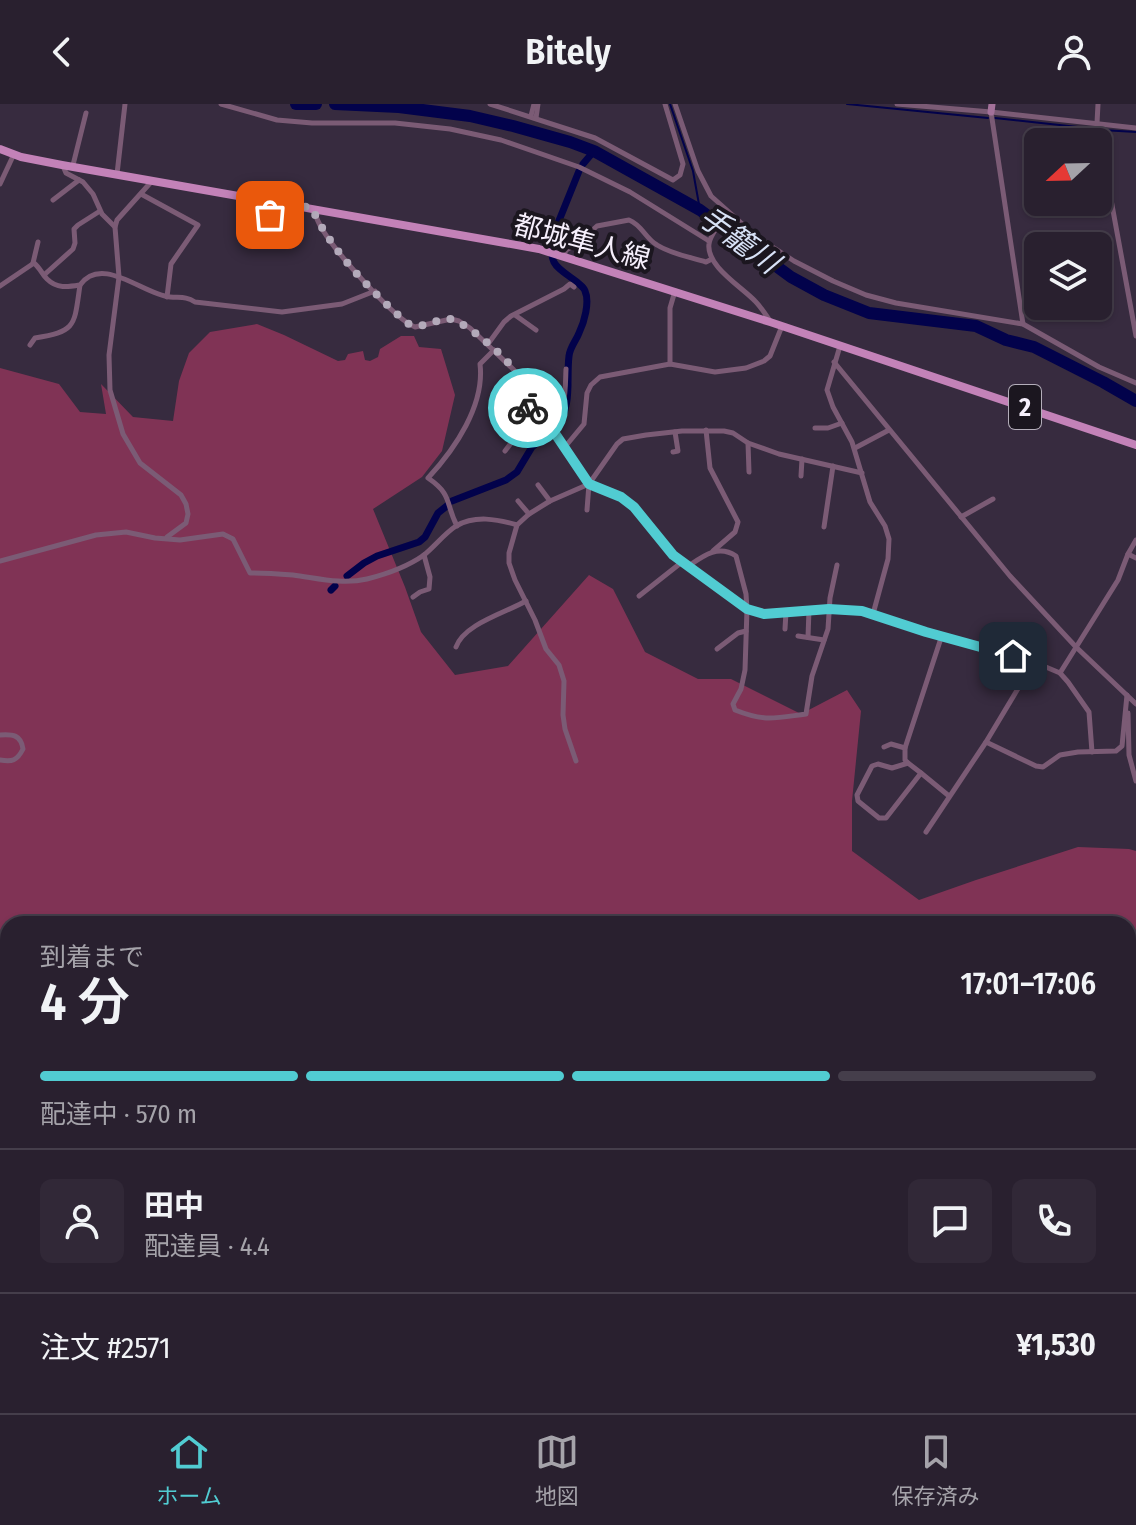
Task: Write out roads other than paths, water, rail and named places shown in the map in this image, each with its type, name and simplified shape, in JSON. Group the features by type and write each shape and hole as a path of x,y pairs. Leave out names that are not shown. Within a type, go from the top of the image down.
{"main road":[{"name":"都城隼人線","path":"0,149 62,165 545,250 1136,445"}],"street":[{"path":"117,174 125,104"},
{"path":"221,104 277,120 395,123 450,129 501,140 579,167 630,192 709,241"},
{"path":"490,104 595,138 673,180 682,172 683,164 665,104"},
{"path":"533,117 536,104"},
{"path":"675,104 711,196 757,237 787,256 866,295 896,303 1023,324 1099,367 1136,383"},
{"path":"897,104 992,108 1136,128"},
{"path":"1098,104 1097,123 1136,336"},
{"path":"992,108 1023,324"},
{"path":"73,165 86,113"},
{"path":"0,184 14,154"},
{"path":"62,165 66,173 79,180 93,194 100,211 115,227"},
{"path":"53,200 79,180"},
{"path":"152,181 117,220 115,227 119,277 109,355 110,390 123,434 140,463 181,495 186,504 186,523 166,537"},
{"path":"141,194 198,225 171,264 167,297"},
{"path":"245,238 250,226 270,215 278,202"},
{"path":"312,208 331,243 410,325 418,327 455,320 470,328 514,370 525,404 550,427 589,484 621,497 634,507 664,545 684,564 747,609 764,614 849,609 1034,662 1060,673 1089,712 1092,752"},
{"path":"44,275 73,249 74,229 100,211"},
{"path":"728,212 709,241 712,259 758,304 770,322"},
{"path":"563,255 593,228 629,220 636,222 650,240 662,248 706,262 712,259"},
{"path":"0,286 33,264 38,242"},
{"path":"33,264 40,267 45,278 56,285 66,288 80,285"},
{"path":"30,345 35,338 65,332 72,324 80,285 90,274 119,277 167,297 188,297 195,302 282,312 342,304 375,291"},
{"path":"488,344 514,314 567,285 574,287"},
{"path":"670,364 670,308 675,291"},
{"path":"514,314 536,330"},
{"path":"564,448 584,424 587,393 597,379 670,364 715,372 740,370 767,360 772,355 782,326"},
{"path":"840,346 827,390 855,448 870,502 889,539 888,559 873,614"},
{"path":"457,526 448,498 428,478 445,460 463,432 480,386 480,365 494,350"},
{"path":"834,362 1010,576 1076,647 1136,704"},
{"path":"550,427 558,420 562,410 566,369"},
{"path":"505,451 534,413"},
{"path":"815,428 842,423"},
{"path":"576,761 565,729 564,681 559,665 546,649 509,563 517,525 550,501 589,484 620,441 646,435 706,430 731,432 748,443 779,454 862,473"},
{"path":"639,596 684,564 712,552 735,532 738,522 710,468 706,430"},
{"path":"855,448 889,430"},
{"path":"673,452 678,451 675,432"},
{"path":"748,443 749,472"},
{"path":"801,476 802,459"},
{"path":"824,527 833,466"},
{"path":"587,510 589,484"},
{"path":"538,485 550,501"},
{"path":"961,517 993,499"},
{"path":"518,501 529,514"},
{"path":"0,561 96,535 126,532 180,540 223,534 233,539 250,573 351,581 404,567 424,555 457,526 491,519 517,525"},
{"path":"1060,673 1118,580 1136,540"},
{"path":"712,552 729,551 736,556 746,594 745,670 741,689 733,704 735,710 754,718 806,714 812,676 828,629 837,565"},
{"path":"1128,554 1136,558"},
{"path":"413,597 429,589 430,577 424,555"},
{"path":"456,647 466,632 526,601"},
{"path":"808,637 809,610"},
{"path":"785,629 786,612"},
{"path":"717,649 738,633 746,631"},
{"path":"942,635 905,748 905,760 949,796"},
{"path":"798,636 824,640"},
{"path":"926,832 1034,662"},
{"path":"1127,695 1129,755 1136,781"},
{"path":"986,742 1043,767 1060,755 1112,752 1122,746 1127,704"},
{"path":"0,735 18,737 23,749 16,760 0,760"},
{"path":"884,747 891,744 905,748"},
{"path":"908,763 892,768 878,764 872,766 857,795 858,801 879,818 886,818 921,773"}],"waterway":[{"name":"手籠川","path":"296,104 316,104"},
{"name":"手籠川","path":"335,104 399,107 470,116 570,142 594,151 700,210 791,277 824,295 869,313 976,326 1006,340 1034,347 1136,401"},
{"path":"670,104 693,171 700,210"},
{"path":"847,104 988,118"},
{"path":"995,118 1087,128"},
{"path":"1112,131 1136,132"},
{"path":"583,164 594,151"},
{"path":"556,427 565,410 570,353 583,324 587,301 583,287 553,260 552,238 579,171"},
{"path":"452,501 506,480 517,472 532,447 550,432"},
{"path":"347,576 377,556 419,542 438,513 448,505"},
{"path":"331,590 335,586"}]}
